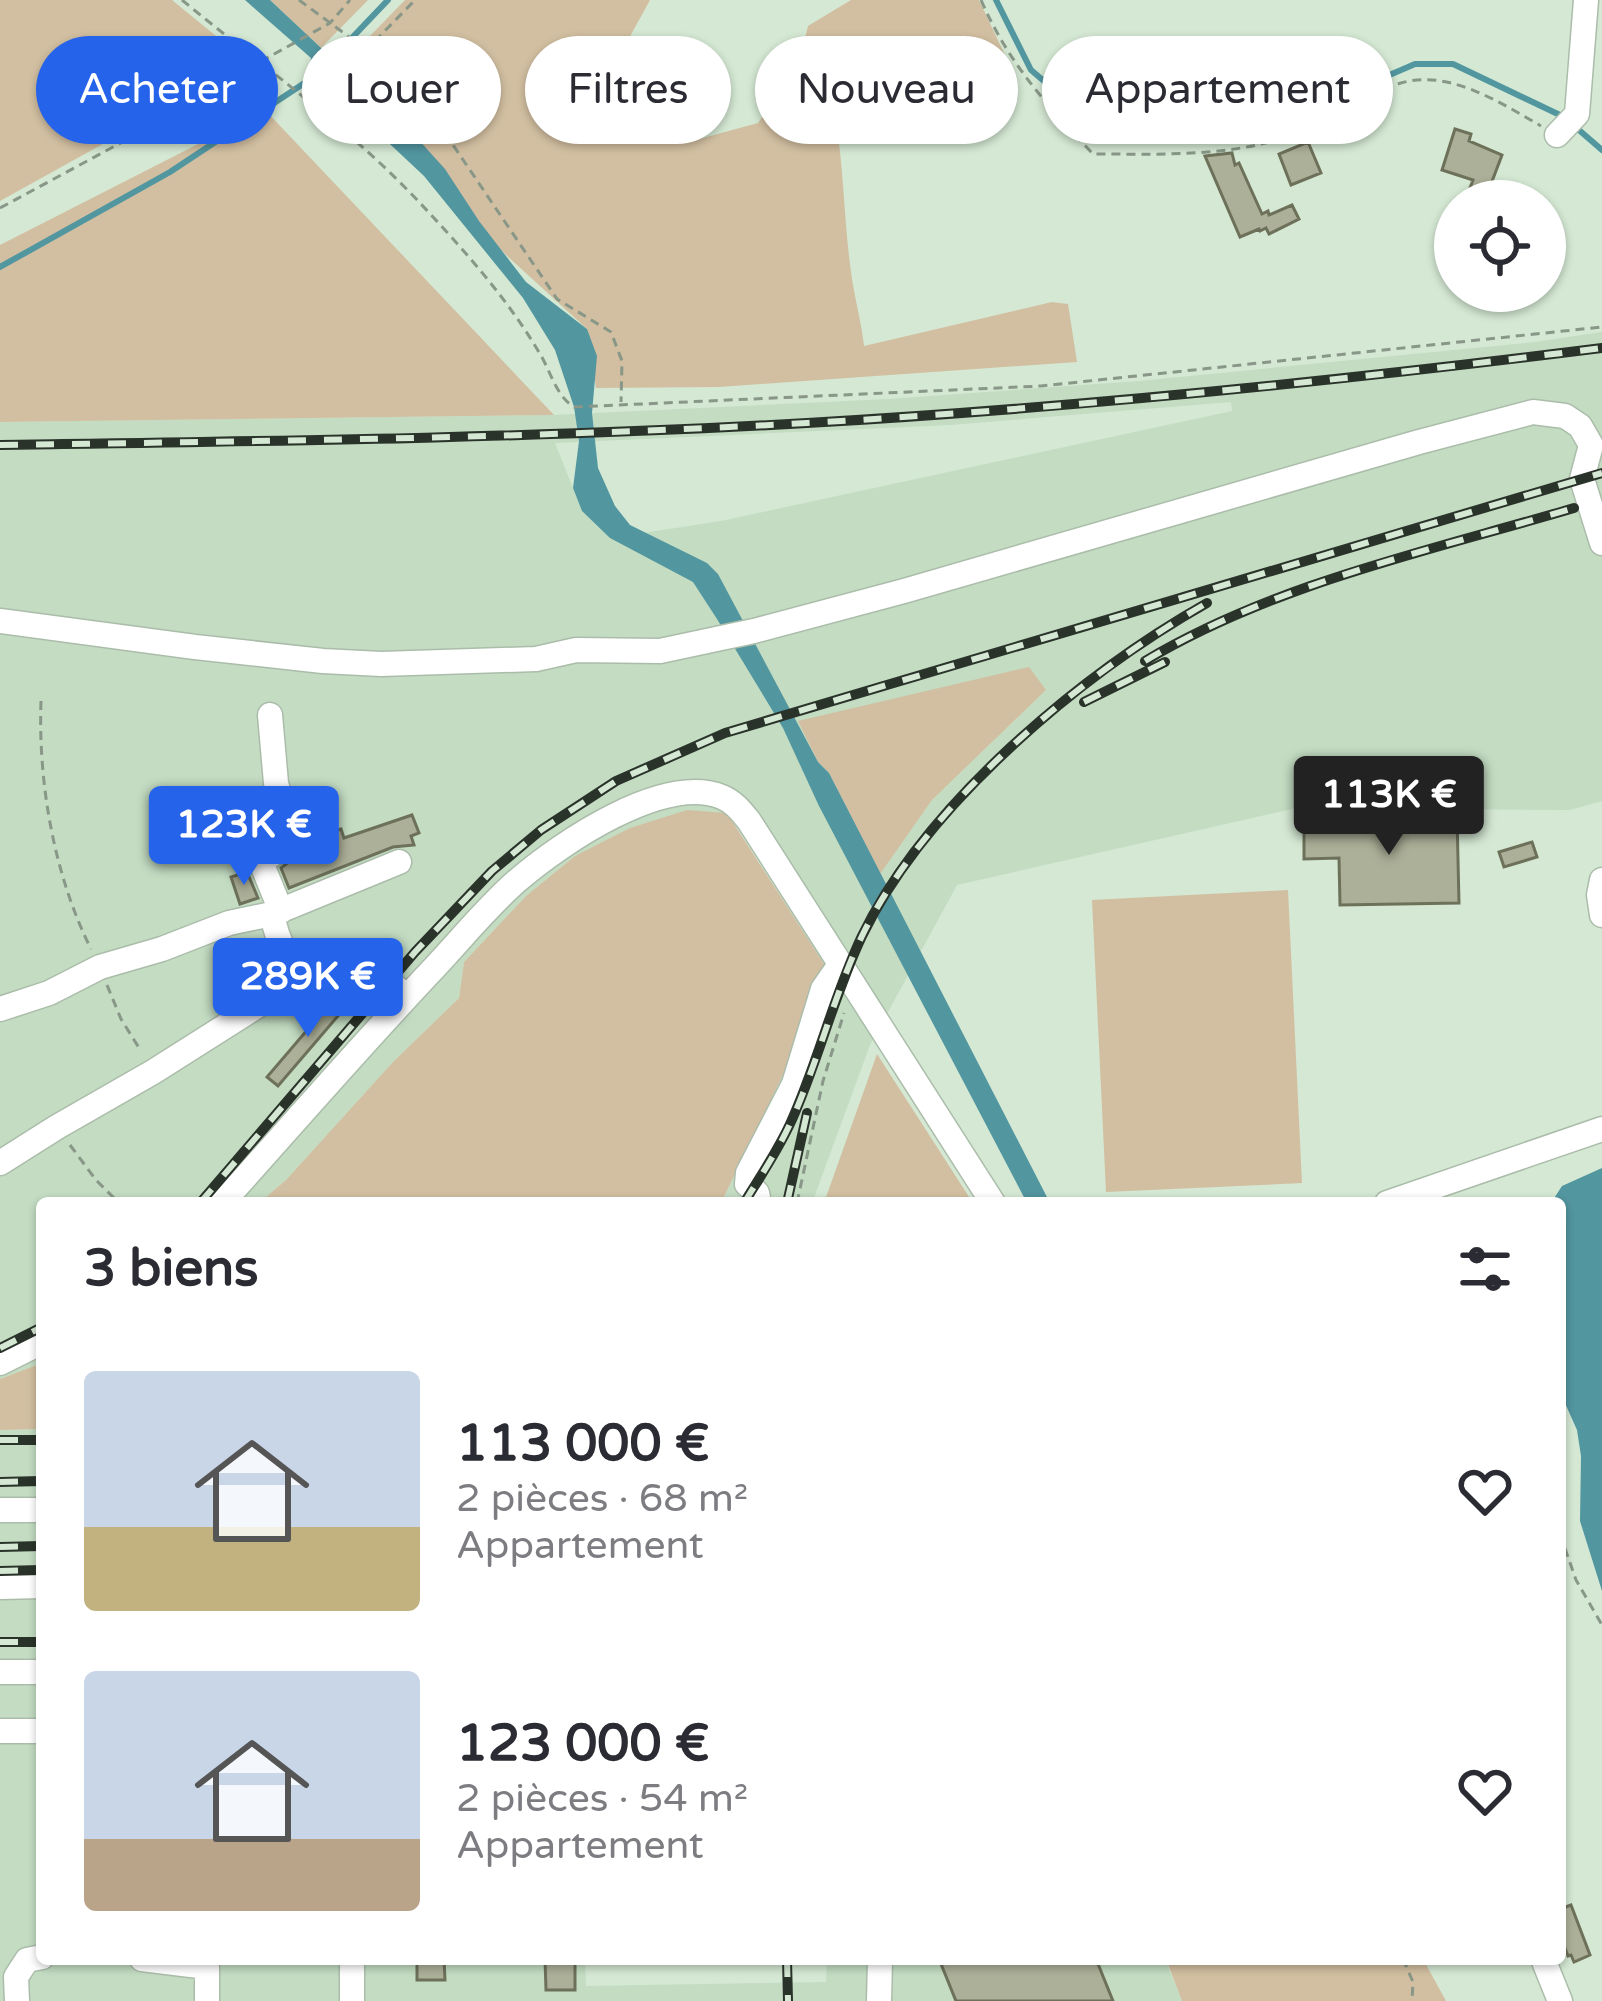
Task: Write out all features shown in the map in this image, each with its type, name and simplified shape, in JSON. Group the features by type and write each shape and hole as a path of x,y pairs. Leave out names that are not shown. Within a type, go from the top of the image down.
{"street":[{"path":"1566,126 1586,0"},
{"path":"0,621 195,647 381,664 536,659 576,650 660,651 904,591 1533,412 1565,416 1580,426 1591,445 1582,479 1602,543"},
{"path":"270,715 276,783 291,839 265,859 263,867 278,935 296,964 305,969 346,970 381,978 407,997"},
{"path":"227,1197 516,881 568,841 634,806 691,794 719,795 736,804 989,1197"},
{"path":"0,1009 49,993 100,968 229,923 276,912 399,862"},
{"path":"1602,880 1602,915"},
{"path":"757,1197 747,1184 748,1173 794,1084 824,989 841,963"},
{"path":"0,1163 317,968"},
{"path":"1410,1197 1602,1129"},
{"path":"0,1364 36,1345"},
{"path":"0,1510 36,1510"},
{"path":"0,1587 36,1586"},
{"path":"0,1672 36,1672"},
{"path":"0,1731 36,1731"},
{"path":"16,2001 16,1978 27,1960 36,1958"},
{"path":"191,1965 207,1967 207,2001"},
{"path":"352,1965 352,2001"},
{"path":"879,2001 880,1965"},
{"path":"1545,1965 1560,2001"}],"path":[{"path":"182,0 225,36"},
{"path":"299,0 348,36"},
{"path":"278,51 329,22 350,0"},
{"path":"380,36 415,0"},
{"path":"981,0 995,33 1035,92 1093,154 1239,149 1282,139 1398,84 1429,81 1458,85 1566,126"},
{"path":"278,78 417,200 483,274 542,356 558,390 574,407 1041,386 1602,327"},
{"path":"0,208 119,144"},
{"path":"452,144 557,299 611,332 622,361 621,404"},
{"path":"41,700 42,772 55,845 79,924 121,1018 153,1072"},
{"path":"798,1197 823,1081 855,986"},
{"path":"56,1126 113,1197"},
{"path":"1566,1551 1576,1580 1602,1625"},
{"path":"1406,1965 1413,1982 1412,2001"}],"shaded area":[{"path":"0,0 172,0 216,36 36,36 36,144 103,144 0,201"},
{"path":"270,0 368,0 333,36 308,36"},
{"path":"405,0 650,0 630,36 525,36 525,144 731,144 731,130 755,124 755,144 839,144 851,272 864,346 1052,302 1068,304 1077,362 719,387 596,388 587,329 505,254 402,144 501,144 501,36 370,36"},
{"path":"851,0 979,0 996,36 806,36 808,26"},
{"path":"278,124 554,415 0,422 0,245 198,144 278,144"},
{"path":"1602,332 1602,801 1570,810 1296,808 957,885 870,1045 814,1197 724,1197 830,975 750,845 727,813 575,856 526,896 464,962 459,998 266,1197 36,1197 36,1365 0,1379 0,422 554,415 1139,381","holes":["1231,402 1232,411 721,521 611,538 582,511 555,443 950,425","1046,690 932,800 880,873 829,773"]},
{"path":"1029,667 1046,690 932,800 880,874 798,721"},
{"path":"687,810 727,813 831,975 724,1197 266,1197 459,998 464,962 526,896 575,856 630,828"},
{"path":"1288,890 1302,1183 1106,1192 1092,900"},
{"path":"877,1054 969,1197 826,1197"},
{"path":"36,1365 36,1429 0,1430 0,1379"},
{"path":"36,1429 36,1965 585,1965 586,1986 826,1982 827,1965 1167,1965 1182,2001 0,2001 0,1430"},
{"path":"1168,1965 1426,1965 1446,2001 1182,2001"}],"water":[{"path":"245,0 270,0 308,36 302,36 302,50"},
{"path":"390,144 422,144 526,282 587,329 597,356 592,413 598,468 615,506 630,525 707,563 718,574 818,762 829,773 1047,1197 1024,1197 819,806 783,728 693,582 610,538 582,511 573,488 579,441 574,407 555,350 523,298 424,176"},
{"path":"1602,1168 1602,1591 1580,1521 1581,1456 1566,1405 1566,1197 1555,1197 1562,1186"}],"building":[{"path":"1455,129 1471,134 1469,141 1502,155 1493,180 1473,180 1442,170"},
{"path":"1309,144 1321,173 1291,185 1279,154"},
{"path":"1232,153 1262,214 1292,205 1299,219 1269,234 1266,228 1240,237 1205,156"},
{"path":"412,815 419,833 411,836 414,845 393,847 289,888 281,868 300,853 318,847 315,838 341,829 344,838"},
{"path":"1457,816 1459,903 1340,905 1339,858 1304,859 1304,819"},
{"path":"1532,842 1537,857 1504,867 1499,852"},
{"path":"247,872 258,898 240,904 231,877"},
{"path":"338,994 349,1003 278,1086 267,1077"},
{"path":"1571,1905 1590,1955 1574,1962 1566,1951 1566,1907"},
{"path":"417,1965 444,1965 445,1980 417,1980"},
{"path":"545,1965 575,1965 575,1990 546,1990"},
{"path":"941,1965 1098,1965 1113,2001 956,2001"}],"waterway":[{"path":"354,36 388,0"},
{"path":"996,0 1031,70 1059,94 1178,135 1227,135 1269,127 1415,64 1453,64 1562,116"},
{"path":"0,267 170,172 302,85"},
{"path":"1572,124 1602,150"}],"railway":[{"path":"0,445 504,435 807,423 1205,392 1602,348"},
{"path":"205,1197 415,952 492,871 541,830 616,781 725,733 1602,473"},
{"path":"1145,661 1247,610 1300,590 1574,508"},
{"path":"748,1197 790,1124 862,936 925,838 1011,747 1059,705 1207,603"},
{"path":"1084,702 1165,662"},
{"path":"788,1197 807,1113"},
{"path":"0,1348 36,1330"},
{"path":"0,1440 36,1440"},
{"path":"0,1482 36,1481"},
{"path":"0,1547 36,1546"},
{"path":"0,1571 36,1570"},
{"path":"0,1642 36,1642"},
{"path":"787,1965 788,2001"}]}
